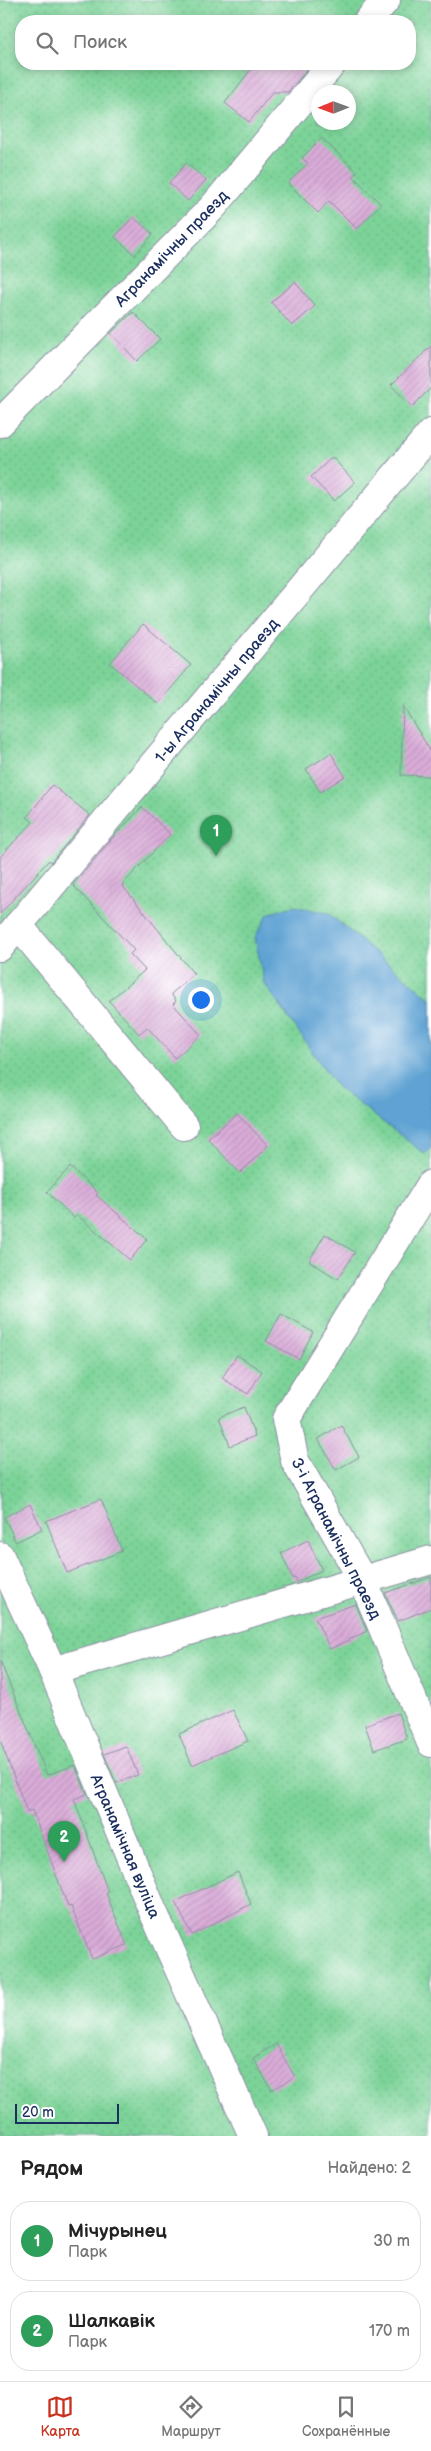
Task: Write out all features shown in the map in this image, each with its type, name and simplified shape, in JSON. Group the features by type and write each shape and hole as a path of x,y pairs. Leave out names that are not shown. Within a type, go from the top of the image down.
{"lane":[{"path":"373,15 386,0"},
{"name":"Агранамічны праезд","path":"0,424 212,207 327,70"},
{"name":"1-ы Агранамічны праезд","path":"0,947 431,433"},
{"path":"18,925 184,1126"},
{"name":"3-і Агранамічны праезд","path":"431,1184 286,1419 295,1461 363,1581 431,1743"},
{"name":"Агранамічная вуліца","path":"0,1556 53,1671 152,1909 253,2136"},
{"path":"53,1671 431,1560"}],"green space":[{"path":"0,0 431,0 431,2136 0,2136"}],"water":[{"path":"293,906 328,913 431,999 431,1148 425,1154 337,1087 264,983 255,937 268,914"}],"building":[{"path":"250,70 307,70 288,92 273,92 249,122 225,103"},
{"path":"322,138 357,172 353,176 381,204 357,229 329,201 318,213 288,183 308,163 302,158"},
{"path":"186,163 206,180 188,201 169,183"},
{"path":"133,217 153,234 135,255 115,237"},
{"path":"295,282 315,306 292,326 271,302"},
{"path":"133,312 160,339 137,361 111,333"},
{"path":"431,346 431,388 412,407 391,385"},
{"path":"332,457 355,482 334,501 311,477"},
{"path":"143,624 191,665 158,704 110,663"},
{"path":"403,706 431,752 431,776 401,775"},
{"path":"331,753 345,776 320,792 306,769"},
{"path":"52,785 90,815 51,862 49,860 0,914 0,857 33,822 27,817"},
{"path":"142,807 170,834 122,885 194,974 171,994 176,1001 173,1004 201,1035 175,1058 147,1027 139,1034 109,1001 145,970 130,954 134,950 73,885 115,835"},
{"path":"237,1113 268,1146 240,1173 208,1139"},
{"path":"70,1167 98,1193 96,1195 147,1239 130,1260 77,1215 74,1218 47,1192"},
{"path":"325,1234 355,1252 338,1279 309,1261"},
{"path":"281,1314 313,1332 299,1359 266,1341"},
{"path":"237,1355 262,1371 248,1394 222,1378"},
{"path":"244,1407 255,1436 230,1446 219,1417"},
{"path":"341,1425 359,1457 336,1470 318,1439"},
{"path":"101,1499 122,1551 67,1573 46,1521"},
{"path":"30,1504 42,1529 16,1542 4,1517"},
{"path":"308,1540 322,1570 297,1582 295,1578 293,1579 281,1553"},
{"path":"431,1577 431,1608 398,1621 385,1593"},
{"path":"356,1604 367,1631 330,1649 315,1618"},
{"path":"0,1661 47,1775 75,1765 87,1794 74,1799 108,1892 106,1893 127,1945 92,1959 71,1906 68,1907 32,1810 27,1812 0,1740"},
{"path":"233,1710 248,1741 192,1765 179,1734"},
{"path":"398,1713 407,1739 374,1750 365,1725"},
{"path":"126,1746 138,1775 116,1783 104,1754"},
{"path":"238,1872 251,1904 192,1935 175,1902"},
{"path":"276,2044 295,2077 272,2090 253,2058"}],"place":[{"name":"Мічурынец","path":"216,856"},
{"name":"Шалкавік","path":"64,1862"}]}
